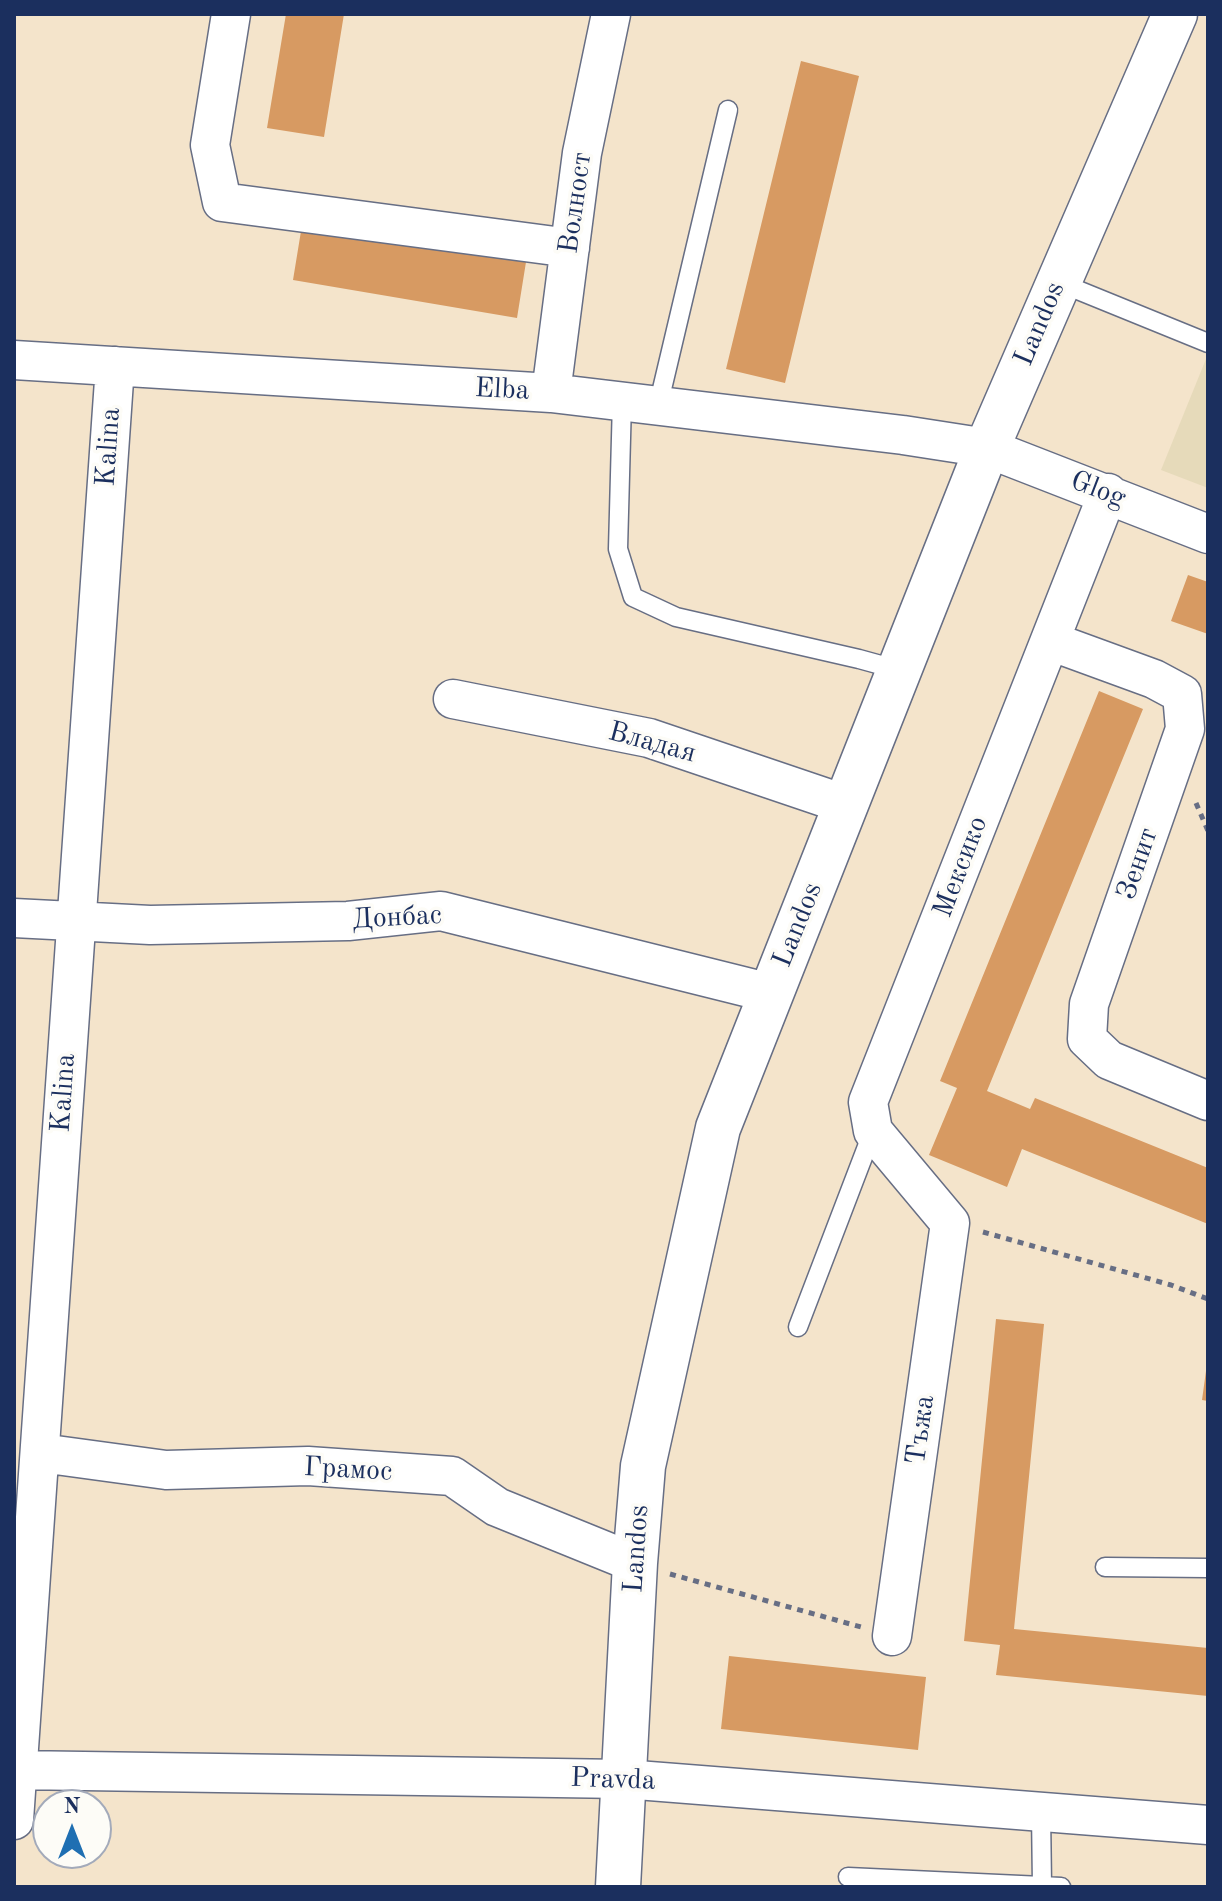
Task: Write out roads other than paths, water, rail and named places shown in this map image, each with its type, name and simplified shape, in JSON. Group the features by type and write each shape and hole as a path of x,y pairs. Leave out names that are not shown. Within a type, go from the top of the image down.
{"street":[{"path":"231,14 210,145 222,202 570,248"},
{"name":"Волност","path":"551,393 582,153 611,14"},
{"name":"Landos","path":"618,1887 643,1466 718,1128 987,448 1175,14"},
{"name":"Elba","path":"14,360 551,393 987,448"},
{"name":"Kalina","path":"14,1820 115,366"},
{"name":"Glog","path":"987,448 1208,534"},
{"name":"Мексико","path":"873,1131 868,1102 1108,493"},
{"name":"Зенит","path":"1050,641 1154,679 1182,694 1196,733 1089,1004 1087,1039 1109,1060 1208,1101"},
{"name":"Владая","path":"453,699 649,738 847,805"},
{"name":"Донбас","path":"14,918 150,925 348,921 441,911 770,993"},
{"name":"Тъжа","path":"873,1131 950,1223 892,1636"},
{"name":"Грамос","path":"41,1453 166,1470 308,1466 452,1476 497,1507 635,1563"},
{"name":"Pravda","path":"16,1770 624,1779 1208,1825"}],"lane":[{"path":"728,110 640,404 618,549 633,597 676,617 899,670"},
{"path":"1058,282 1208,343"},
{"path":"798,1327 873,1131"},
{"path":"1105,1567 1208,1568"},
{"path":"1041,1812 1042,1886"},
{"path":"848,1877 1061,1887"}]}
